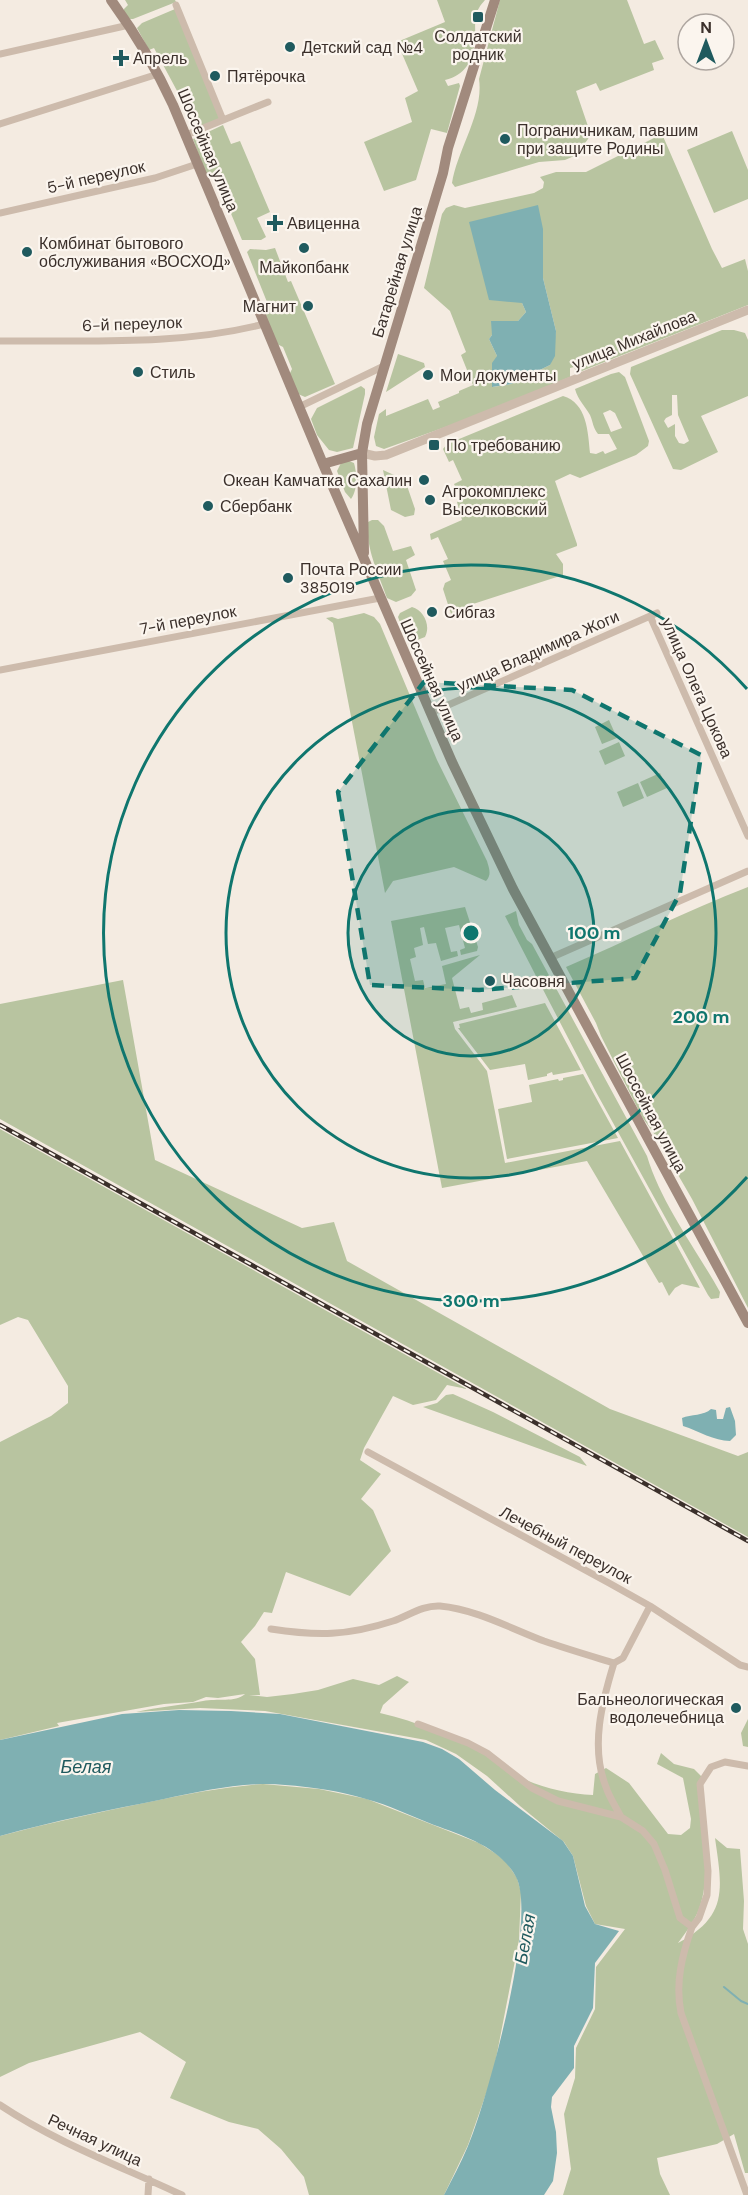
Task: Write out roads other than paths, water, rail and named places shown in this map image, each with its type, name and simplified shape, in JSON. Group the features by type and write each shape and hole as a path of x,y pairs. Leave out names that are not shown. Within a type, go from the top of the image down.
{"main road":[{"name":"Шоссейная улица","path":"111,0 158,74 186,135 322,464 365,558 430,713 513,889 748,1323"},
{"name":"Батарейная улица","path":"365,558 362,453 367,424 443,173 454,127 495,0"},
{"path":"322,464 362,453"}],"street":[{"path":"176,5 223,120"},
{"path":"0,54 129,25"},
{"path":"0,124 158,74"},
{"path":"186,135 268,102"},
{"name":"5-й переулок","path":"0,213 155,178 197,164"},
{"name":"улица Михайлова","path":"362,453 375,456 386,455 748,310"},
{"name":"6-й переулок","path":"0,341 156,339 236,331 264,324"},
{"path":"299,407 384,366"},
{"name":"7-й переулок","path":"0,670 381,598"},
{"name":"улица Владимира Жоги","path":"430,713 654,615"},
{"name":"улица Олега Цокова","path":"654,615 748,836"},
{"path":"550,958 748,871"},
{"name":"Лечебный переулок","path":"368,1452 650,1606 740,1665 748,1667"},
{"path":"271,1629 305,1635 336,1635 393,1621 428,1606 439,1606 496,1621 555,1644 614,1663"},
{"path":"621,1817 605,1786 596,1744 606,1688 614,1663 623,1658 650,1606"},
{"path":"418,1724 488,1753 532,1788 558,1801 621,1817 643,1831 654,1844 666,1870 680,1918 692,1927"},
{"path":"747,2195 679,2002 681,1966 692,1927 702,1908 708,1882 700,1784 711,1767 725,1762 748,1766"},
{"name":"Речная улица","path":"0,2105 25,2122 66,2144 182,2195"},
{"path":"148,2195 149,2180"}],"water":[{"path":"538,205 543,229 543,278 556,331 555,356 550,365 511,384 492,387 492,363 497,356 489,339 492,335 491,321 518,321 526,312 522,303 489,300 469,222"},
{"path":"730,1407 735,1421 736,1435 730,1441 712,1438 683,1426 682,1418 705,1413 711,1409 716,1410 717,1419 723,1419 726,1408"},
{"name":"Белая","path":"179,1710 280,1714 423,1742 459,1759 495,1790 563,1841 573,1856 585,1906 595,1924 619,1931 595,1963 593,2008 574,2046 574,2068 552,2097 551,2107 557,2153 553,2181 544,2195 444,2195 465,2152 487,2091 515,1968 521,1898 516,1877 501,1858 491,1850 469,1838 375,1801 326,1790 270,1784 194,1793 41,1825 0,1836 0,1740 122,1714"}],"waterway":[{"path":"724,1987 748,2004"}],"railway":[{"path":"0,1125 748,1541"}],"place":[{"name":"Солдатский родник","path":"478,17"},
{"name":"Детский сад №4","path":"290,47"},
{"name":"Апрель","path":"121,58"},
{"name":"Пятёрочка","path":"215,76"},
{"name":"Пограничникам, павшим при защите Родины","path":"505,139"},
{"name":"Авиценна","path":"275,223"},
{"name":"Майкопбанк","path":"304,248"},
{"name":"Комбинат бытового обслуживания «ВОСХОД»","path":"27,252"},
{"name":"Магнит","path":"308,306"},
{"name":"Стиль","path":"138,372"},
{"name":"Мои документы","path":"428,375"},
{"name":"По требованию","path":"434,445"},
{"name":"Океан Камчатка Сахалин","path":"424,480"},
{"name":"Агрокомплекс Выселковский","path":"430,500"},
{"name":"Сбербанк","path":"208,506"},
{"name":"Почта России 385019","path":"288,578"},
{"name":"Сибгаз","path":"432,612"},
{"name":"Часовня","path":"490,981"},
{"name":"Бальнеологическая водолечебница","path":"736,1708"}]}
